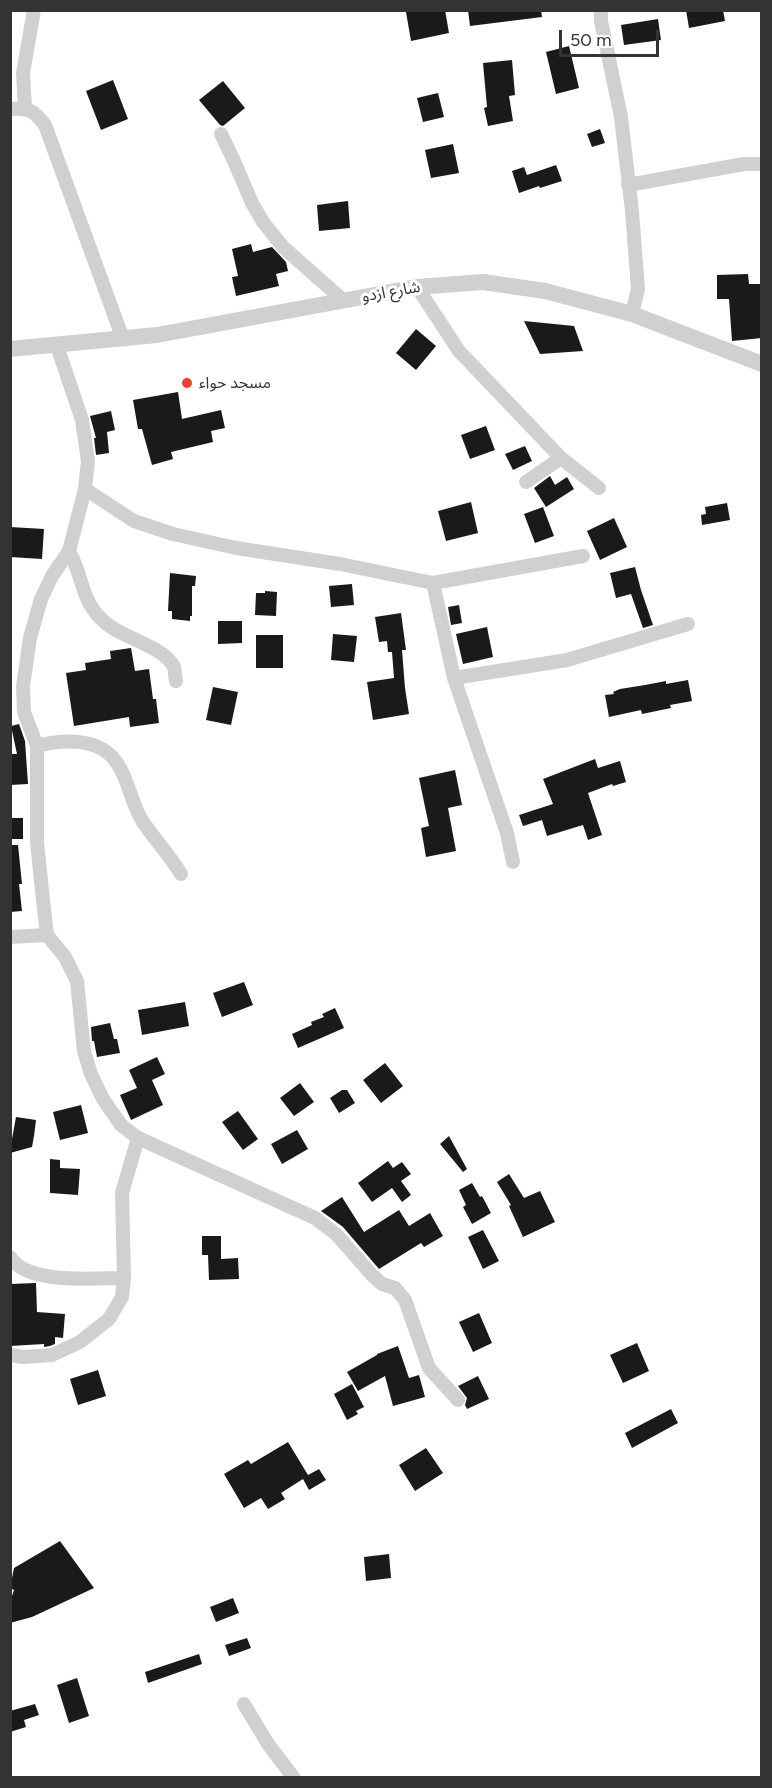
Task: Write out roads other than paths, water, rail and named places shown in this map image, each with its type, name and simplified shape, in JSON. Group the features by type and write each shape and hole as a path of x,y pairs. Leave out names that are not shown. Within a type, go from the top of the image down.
{"street":[{"path":"25,108 23,72 34,10"},
{"path":"601,10 601,21 621,117 628,185 638,289 632,314"},
{"path":"10,109 25,108 39,116 45,125 123,339"},
{"path":"220,134 262,222 283,247 344,301"},
{"path":"628,185 744,164 762,164"},
{"name":"شارع ازدو","path":"10,349 157,335 417,287 483,282 545,291 632,314 762,364"},
{"path":"417,287 459,351 561,458 599,488"},
{"path":"57,346 82,420 88,461 85,489 69,551 41,599 30,638 23,686 24,712 37,746 37,842 47,934 65,957 77,981 84,1051 91,1074 121,1125 138,1138 315,1218 336,1234 372,1275 382,1284 395,1288 405,1300 429,1368 458,1400"},
{"path":"526,482 561,458"},
{"path":"85,489 134,521 172,534 236,548 340,564 433,583 583,556"},
{"path":"69,551 76,564 84,596 94,611 106,624 159,652 174,666 176,681"},
{"path":"433,583 454,678 507,833 513,861"},
{"path":"454,678 567,660 688,624"},
{"path":"37,746 52,742 72,741 107,751 118,763 142,821 171,856 181,874"},
{"path":"10,937 47,934"},
{"path":"10,1354 24,1357 52,1355 80,1342 109,1318 122,1297 124,1278 123,1193 138,1138"},
{"path":"10,1257 29,1271 43,1276 124,1278"},
{"path":"243,1704 268,1744 294,1778"}],"place":[{"name":"مسجد حواء","path":"187,383"}]}
